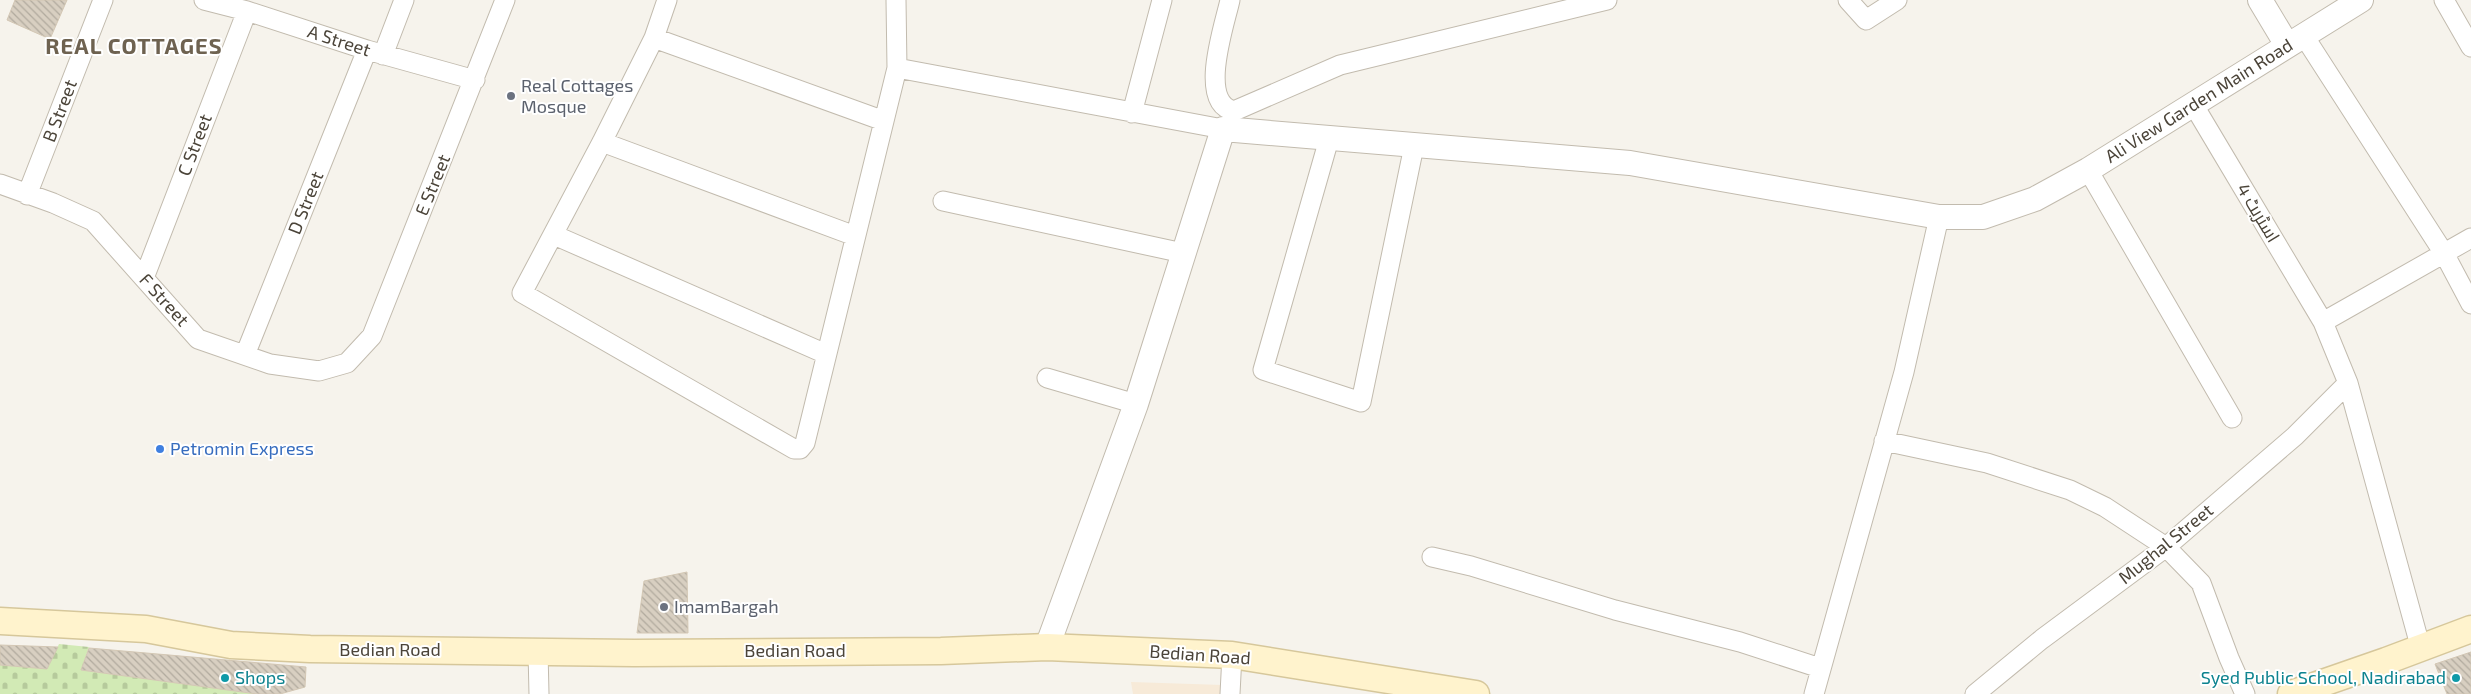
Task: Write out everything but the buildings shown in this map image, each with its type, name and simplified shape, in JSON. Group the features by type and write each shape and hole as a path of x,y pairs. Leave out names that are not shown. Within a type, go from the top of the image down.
{"main road":[{"name":"Bedian Road","path":"0,602 74,613 113,626"},
{"name":"Bedian Road","path":"0,621 69,626 113,626 146,629 231,645 310,649 634,653 931,651 1047,647 1232,655 1461,692"},
{"path":"2291,694 2325,688 2471,629"}],"street":[{"name":"B Street","path":"27,195 103,0"},
{"name":"A Street","path":"204,0 247,11 375,52 475,80"},
{"name":"D Street","path":"245,355 375,52 404,0"},
{"name":"E Street","path":"347,362 372,336 475,80 505,0"},
{"path":"667,0 654,38 554,235 522,290 525,297 794,449 800,449 805,443 897,68 896,0"},
{"path":"1132,113 1162,0"},
{"path":"1230,0 1214,74 1215,90 1228,110 1234,111 1340,65 1607,0"},
{"path":"1848,0 1866,20 1897,0"},
{"path":"2260,0 2295,40 2445,254 2471,304"},
{"name":"Ali View Garden Main Road","path":"1223,129 1630,163 1939,217 1982,217 2035,199 2088,170 2361,0"},
{"path":"2444,0 2471,47"},
{"name":"C Street","path":"144,278 247,11"},
{"path":"654,38 884,120"},
{"path":"897,68 1223,129 1136,404 1047,647"},
{"name":"اسٹریٹ 4","path":"2193,104 2323,322 2348,383 2421,648"},
{"path":"1329,139 1262,370 1361,402 1414,146"},
{"path":"602,142 855,236"},
{"path":"2088,170 2232,418"},
{"name":"F Street","path":"0,184 53,203 93,221 198,339 270,364 319,371 347,362"},
{"path":"943,201 1183,253"},
{"path":"1814,694 1904,372 1939,217"},
{"path":"554,235 826,354"},
{"path":"2323,322 2471,238"},
{"path":"1047,378 1136,404"},
{"name":"Mughal Street","path":"1975,694 2042,639 2166,547 2295,436 2348,383"},
{"path":"1884,441 1987,463 2070,490 2104,506 2166,547 2201,583 2228,658 2245,694"},
{"path":"1432,557 1471,566 1615,610 1740,642 1820,668"},
{"path":"538,651 539,694"},
{"path":"1230,694 1232,655"}],"shaded area":[{"path":"1131,682 1223,685 1223,694 1133,694"}],"green space":[{"path":"59,644 89,647 81,670 257,694 0,694 0,665 47,669"}],"place":[{"name":"Real Cottages Mosque","path":"511,96"},
{"name":"Petromin Express","path":"160,449"},
{"name":"ImamBargah","path":"664,607"},
{"name":"Shops","path":"225,678"},
{"name":"Syed Public School, Nadirabad","path":"2456,678"}],"district":[{"name":"REAL COTTAGES","path":"134,46"}]}
